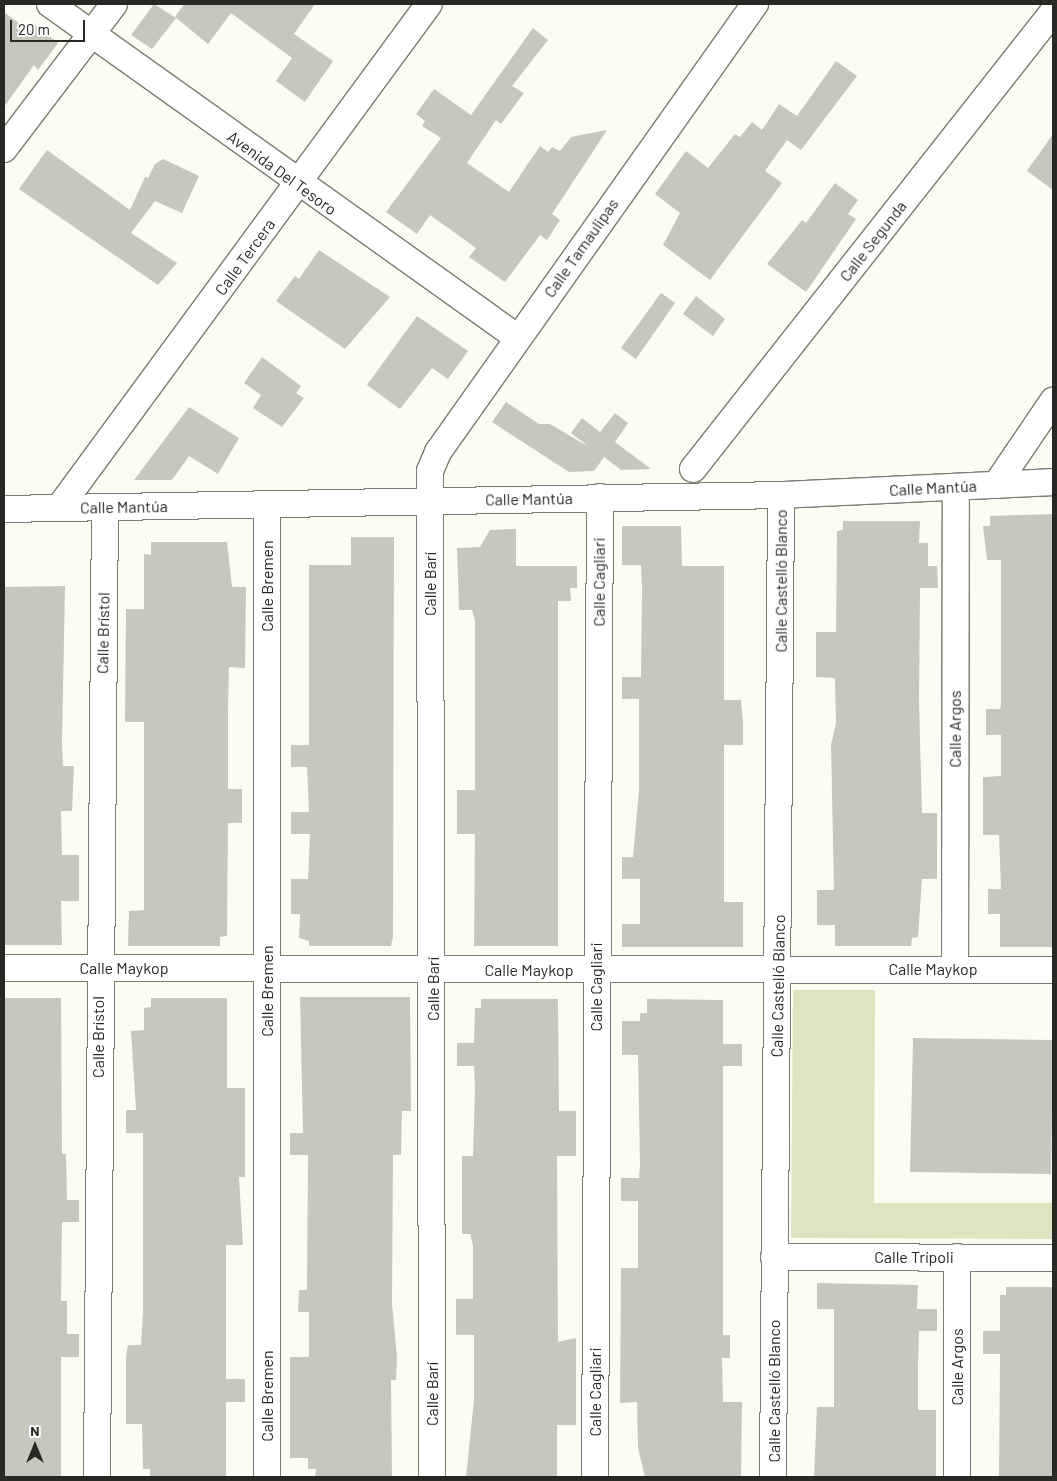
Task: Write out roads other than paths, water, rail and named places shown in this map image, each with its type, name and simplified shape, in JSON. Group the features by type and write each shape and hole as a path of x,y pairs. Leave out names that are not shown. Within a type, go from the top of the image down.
{"street":[{"name":"Avenida Del Tesoro","path":"50,4 298,185 518,338"},
{"path":"4,149 114,4"},
{"name":"Calle Tercera","path":"59,508 298,185 429,4"},
{"name":"Calle Tamaulipas","path":"430,501 430,471 438,452 755,4"},
{"name":"Calle Segunda","path":"693,469 1053,12"},
{"path":"996,485 1053,401"},
{"name":"Calle Mantúa","path":"4,510 781,495 1053,482"},
{"name":"Calle Argos","path":"955,970 956,488"},
{"name":"Calle Castelló Blanco","path":"773,1477 774,1257 780,968 781,495"},
{"name":"Calle Cagliari","path":"595,1477 596,970 600,497"},
{"name":"Calle Barí","path":"430,501 433,970 432,1477"},
{"name":"Calle Bremen","path":"267,1477 268,504"},
{"name":"Calle Brístol","path":"97,1477 98,968 105,508"},
{"name":"Calle Maykop","path":"4,968 1053,970"},
{"name":"Calle Trípoli","path":"774,1257 1053,1258"},
{"name":"Calle Argos","path":"957,1257 958,1477"}]}
